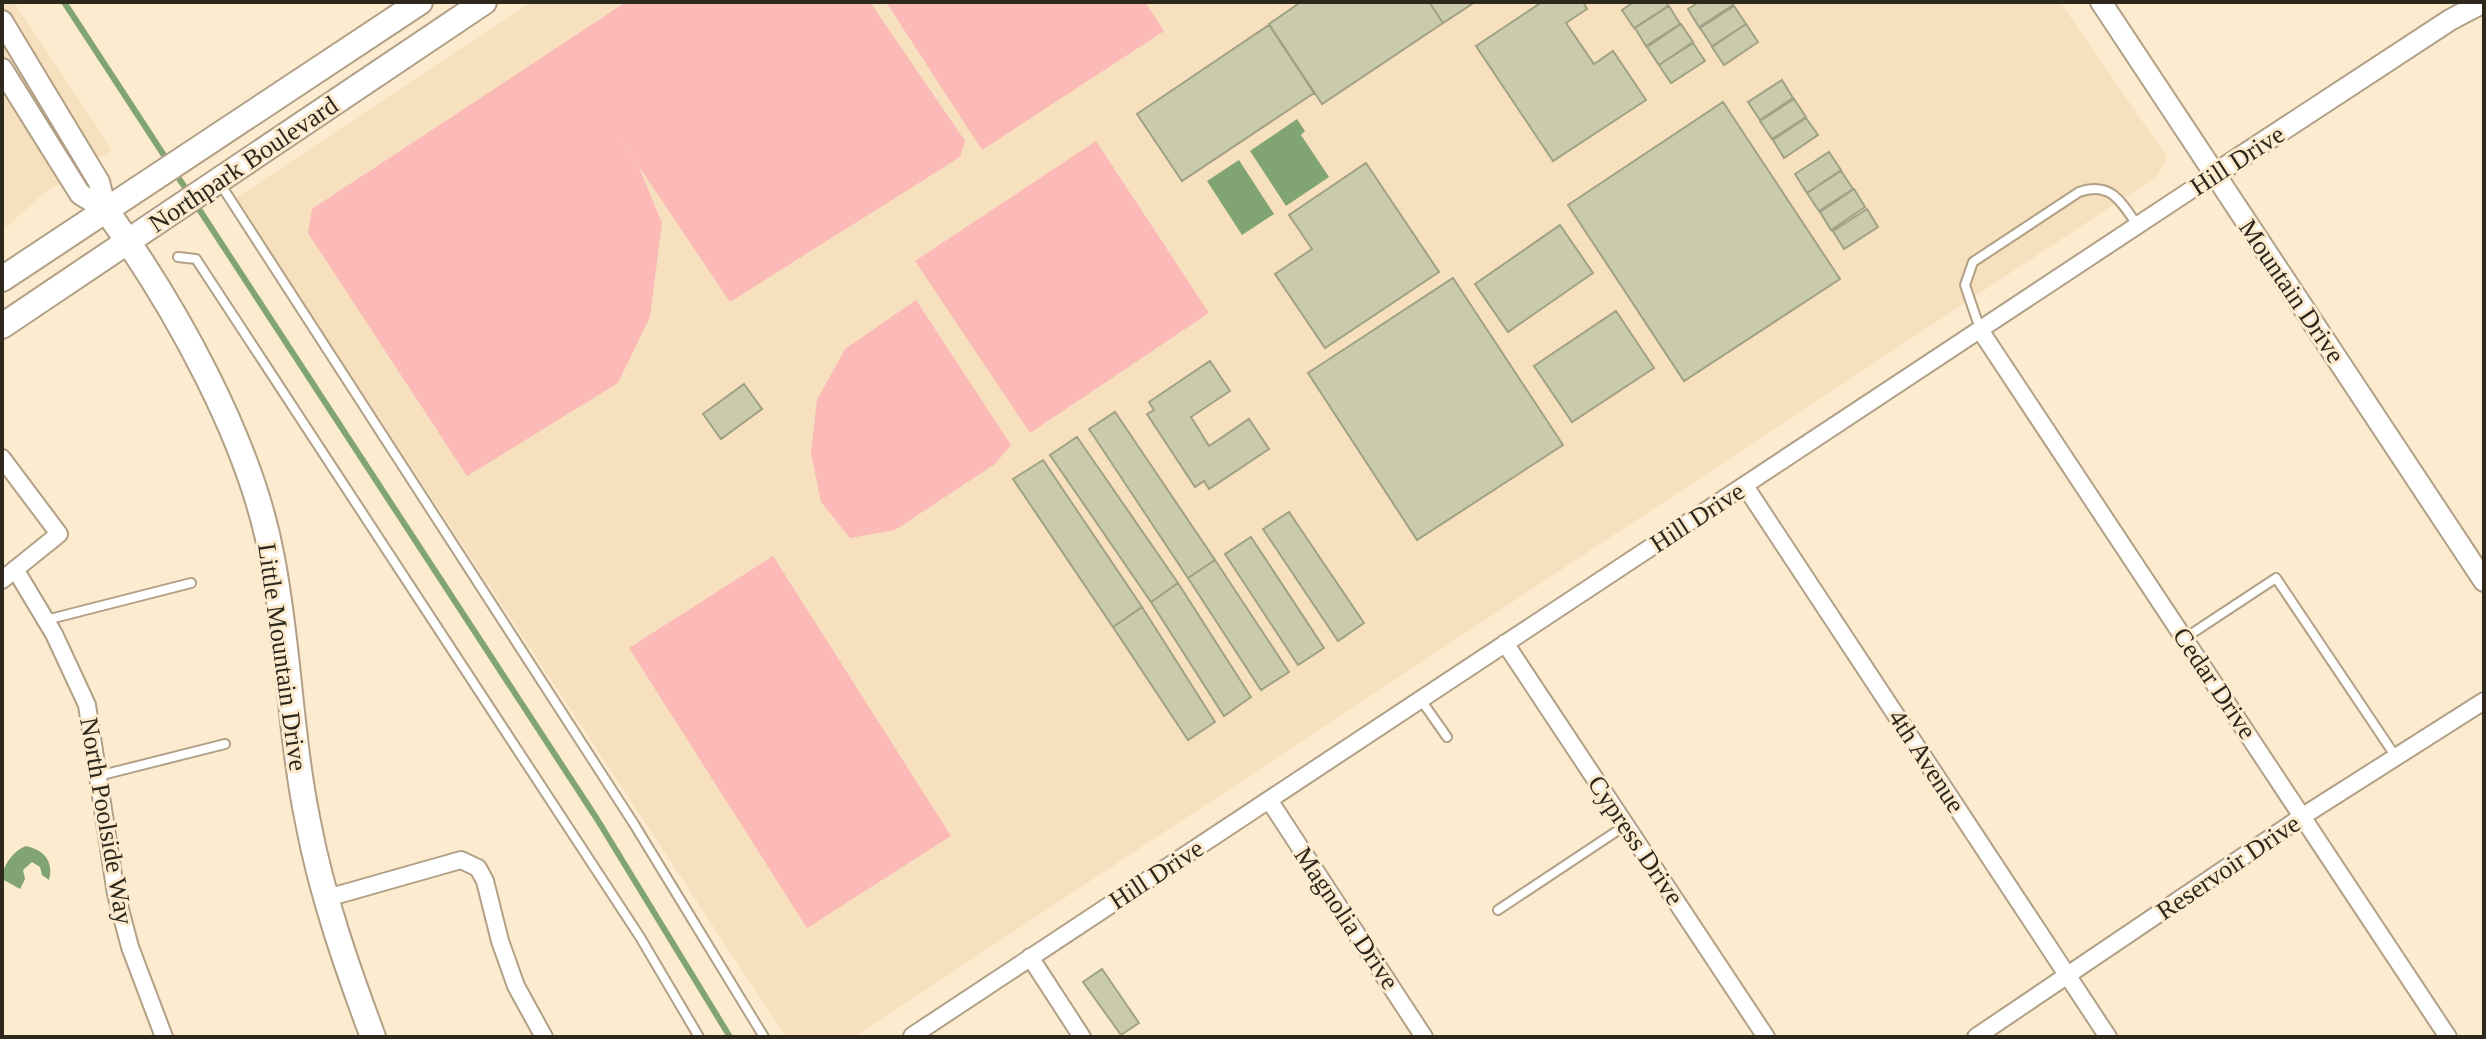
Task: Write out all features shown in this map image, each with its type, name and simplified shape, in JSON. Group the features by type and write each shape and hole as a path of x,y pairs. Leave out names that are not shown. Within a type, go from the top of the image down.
{"main road":[{"name":"Northpark Boulevard","path":"2,279 420,2"},
{"name":"Northpark Boulevard","path":"2,326 484,2"},
{"name":"Little Mountain Drive","path":"106,210 128,240 198,359 253,490 272,556 308,822 327,898 373,1037"}],"street":[{"name":"Mountain Drive","path":"2101,2 2484,581"},
{"name":"Hill Drive","path":"912,1036 2215,174 2450,20 2484,2"},
{"path":"2,21 99,182 106,210"},
{"path":"2,69 80,194 106,210"},
{"name":"Cedar Drive","path":"1980,330 2448,1037"},
{"path":"2,458 59,534 8,575"},
{"name":"4th Avenue","path":"1745,486 2108,1037"},
{"name":"North Poolside Way","path":"8,575 46,620 87,705 116,894 130,947 164,1037"},
{"name":"Cypress Drive","path":"1505,643 1766,1037"},
{"name":"Reservoir Drive","path":"1976,1037 2303,816 2484,701"},
{"name":"Magnolia Drive","path":"1269,800 1424,1037"},
{"path":"327,898 461,860 478,868 485,881 500,941 516,986 544,1037"},
{"path":"1030,957 1082,1037"}],"lane":[{"path":"214,184 634,824 764,1037"},
{"path":"1980,330 1965,285 1973,262 2079,192 2092,187 2103,188 2118,197 2138,225"},
{"path":"178,257 196,259 632,924 699,1037"},
{"path":"2185,638 2276,578 2396,757"},
{"path":"46,620 191,583"},
{"path":"1420,699 1447,737"},
{"path":"98,776 225,744"},
{"path":"1498,910 1626,825"}],"shaded area":[{"path":"2,2 14,2 112,150 43,194 2,231"},
{"path":"531,2 2060,2 2167,157 2157,176 854,1037 786,1037 235,199"},
{"path":"626,2 870,2 965,141 960,157 730,302 619,137 639,167 662,223 650,317 618,383 467,476 308,233 312,209"},
{"path":"886,2 1145,2 1164,31 982,150"},
{"path":"1297,119 1305,131 1301,135 1329,177 1286,206 1250,151"},
{"path":"1096,141 1209,313 1030,433 915,261"},
{"path":"1239,160 1274,214 1242,235 1207,181"},
{"path":"916,300 1011,445 995,464 895,530 850,538 821,502 811,453 817,400 845,349"},
{"path":"773,556 951,836 807,928 629,648"},
{"path":"26,846 46,857 50,873 49,880 32,862 23,870 25,879 20,889 2,879 6,864"}],"building":[{"path":"1301,2 1429,2 1443,23 1322,104 1269,24"},
{"path":"1429,2 1475,2 1443,23"},
{"path":"1542,2 1583,2 1587,9 1566,23 1594,64 1613,51 1646,100 1553,161 1476,46"},
{"path":"1634,2 1666,2 1668,6 1634,28 1622,10"},
{"path":"1699,2 1731,2 1733,5 1699,27 1688,9"},
{"path":"1669,6 1680,24 1646,46 1635,28"},
{"path":"1734,6 1746,24 1712,46 1700,28"},
{"path":"1681,24 1693,42 1659,65 1647,47"},
{"path":"1746,24 1758,42 1724,65 1712,47"},
{"path":"1269,25 1314,93 1182,181 1137,114"},
{"path":"1693,43 1705,61 1671,83 1659,65"},
{"path":"1782,80 1793,98 1760,120 1748,102"},
{"path":"1794,99 1806,117 1772,139 1760,121"},
{"path":"1723,102 1840,279 1684,381 1568,205"},
{"path":"1806,118 1818,135 1784,158 1773,140"},
{"path":"1829,152 1841,170 1807,193 1795,174"},
{"path":"1366,163 1439,272 1325,348 1275,274 1312,249 1289,215"},
{"path":"1841,171 1853,189 1819,211 1807,193"},
{"path":"1854,189 1865,207 1831,230 1820,212"},
{"path":"1867,209 1878,227 1844,249 1833,231"},
{"path":"1560,225 1593,273 1508,332 1475,284"},
{"path":"1453,278 1563,445 1417,540 1308,373"},
{"path":"1616,311 1654,368 1572,422 1534,366"},
{"path":"1210,361 1230,391 1191,417 1209,446 1249,419 1269,449 1209,489 1204,481 1195,487 1147,414 1154,410 1149,402"},
{"path":"744,384 762,409 721,439 703,414"},
{"path":"1115,412 1215,560 1188,578 1089,429"},
{"path":"1077,437 1178,583 1151,602 1050,455"},
{"path":"1043,460 1142,607 1113,627 1013,479"},
{"path":"1289,512 1364,623 1338,641 1263,529"},
{"path":"1251,537 1324,648 1298,665 1225,554"},
{"path":"1215,560 1289,672 1261,690 1188,578"},
{"path":"1178,583 1251,697 1224,716 1151,602"},
{"path":"1142,607 1215,722 1188,740 1113,627"},
{"path":"1102,969 1139,1023 1121,1035 1083,982"}],"waterway":[{"path":"64,2 169,163"},
{"path":"175,173 189,193"},
{"path":"195,203 597,819 730,1037"}]}
